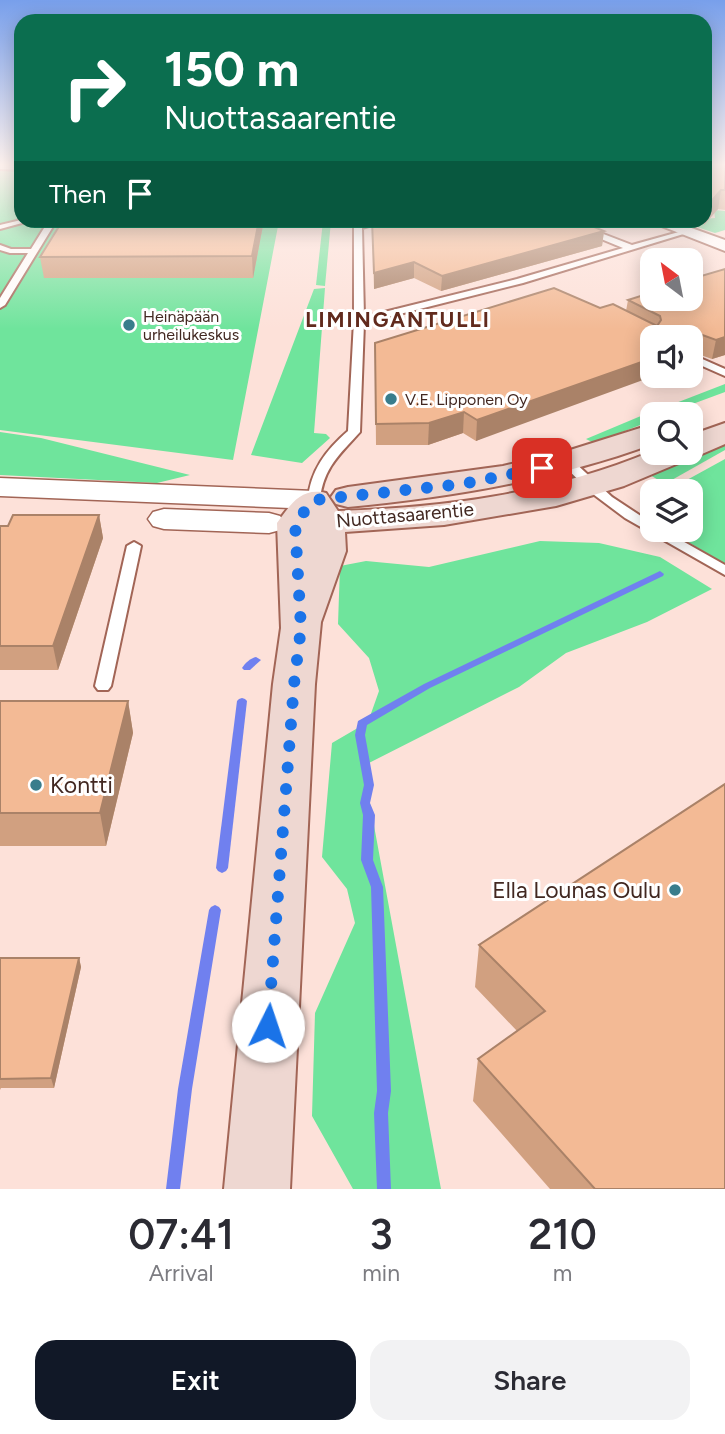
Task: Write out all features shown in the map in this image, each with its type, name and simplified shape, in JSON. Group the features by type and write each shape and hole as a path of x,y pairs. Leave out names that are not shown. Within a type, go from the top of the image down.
{"main road":[{"path":"703,413 725,404"},
{"path":"703,442 725,432"},
{"name":"Nuottasaarentie","path":"312,515 419,518 541,499 579,475 601,454 640,438"},
{"name":"Nuottasaarentie","path":"579,475 640,461"},
{"path":"257,1189 294,684 301,628 327,556 312,515"}],"street":[{"path":"675,228 725,246"},
{"name":"Nuottasaarentie","path":"0,487 312,515"},
{"name":"Nuottasaarentie","path":"0,512 312,515"}],"lane":[{"path":"0,305 46,228"},
{"path":"312,515 316,483 332,450 354,432 359,321 358,228"},
{"path":"580,228 631,248"},
{"path":"359,321 520,281 686,232"},
{"path":"0,247 10,251 34,251"},
{"path":"703,363 725,373"},
{"path":"579,475 621,512 640,523"},
{"path":"674,542 725,571"},
{"path":"103,686 134,546"}],"green space":[{"name":"Heinäpään urheilukeskus","path":"0,218 14,218 14,228 278,228 233,460 0,430"},
{"path":"712,218 725,218 725,230 715,233 700,228 712,228"},
{"path":"322,228 330,228 325,286 316,285"},
{"path":"325,288 314,433 326,434 330,438 302,463 251,455 314,289"},
{"path":"725,384 725,392 698,402 678,402"},
{"path":"640,416 640,425 594,443 586,439"},
{"path":"0,432 41,438 190,475 157,483 0,475"},
{"path":"725,443 725,450 703,462 703,452"},
{"path":"725,459 725,564 688,542 703,542 703,479 689,479"},
{"path":"673,465 698,465 674,479 657,479 650,475"},
{"path":"540,541 599,543 660,557 712,589 647,622 566,653 519,687 363,766 441,1189 353,1189 312,1116 315,1013 355,923 347,889 322,857 332,743 368,722 379,691 369,658 338,624 340,566 366,561 429,567"}],"building":[{"path":"58,228 257,228 252,256 40,257"},
{"path":"372,228 597,228 604,231 442,276 414,262 374,273"},
{"path":"725,269 725,337 716,340 703,335 703,325 658,325 660,316 652,312 704,312 704,275"},
{"path":"554,288 600,308 613,304 655,325 640,325 640,363 477,420 464,412 429,423 376,424 375,343"},
{"path":"640,296 640,306 628,300"},
{"path":"13,515 99,515 53,646 0,646 0,526 8,526"},
{"path":"0,701 128,701 100,813 0,813"},
{"path":"725,784 725,1189 595,1189 478,1059 545,1011 479,945"},
{"path":"0,958 79,958 51,1078 0,1079"}],"waterway":[{"path":"384,1189 381,1113 384,1091 377,887 367,860 369,815 365,803 369,785 360,735 362,723 427,686 660,574"},
{"path":"247,668 256,660"},
{"path":"222,868 242,701"},
{"path":"173,1189 185,1089 215,910"}],"place":[{"name":"Heinäpään urheilukeskus","path":"129,325"},
{"name":"V.E. Lipponen Oy","path":"391,399"},
{"name":"Kontti","path":"36,785"},
{"name":"Ella Lounas Oulu","path":"675,890"}],"district":[{"name":"LIMINGANTULLI","path":"398,319"}],"route":[{"path":"268,1026 294,684 301,628 295,523 314,500 462,484 542,468"}]}
